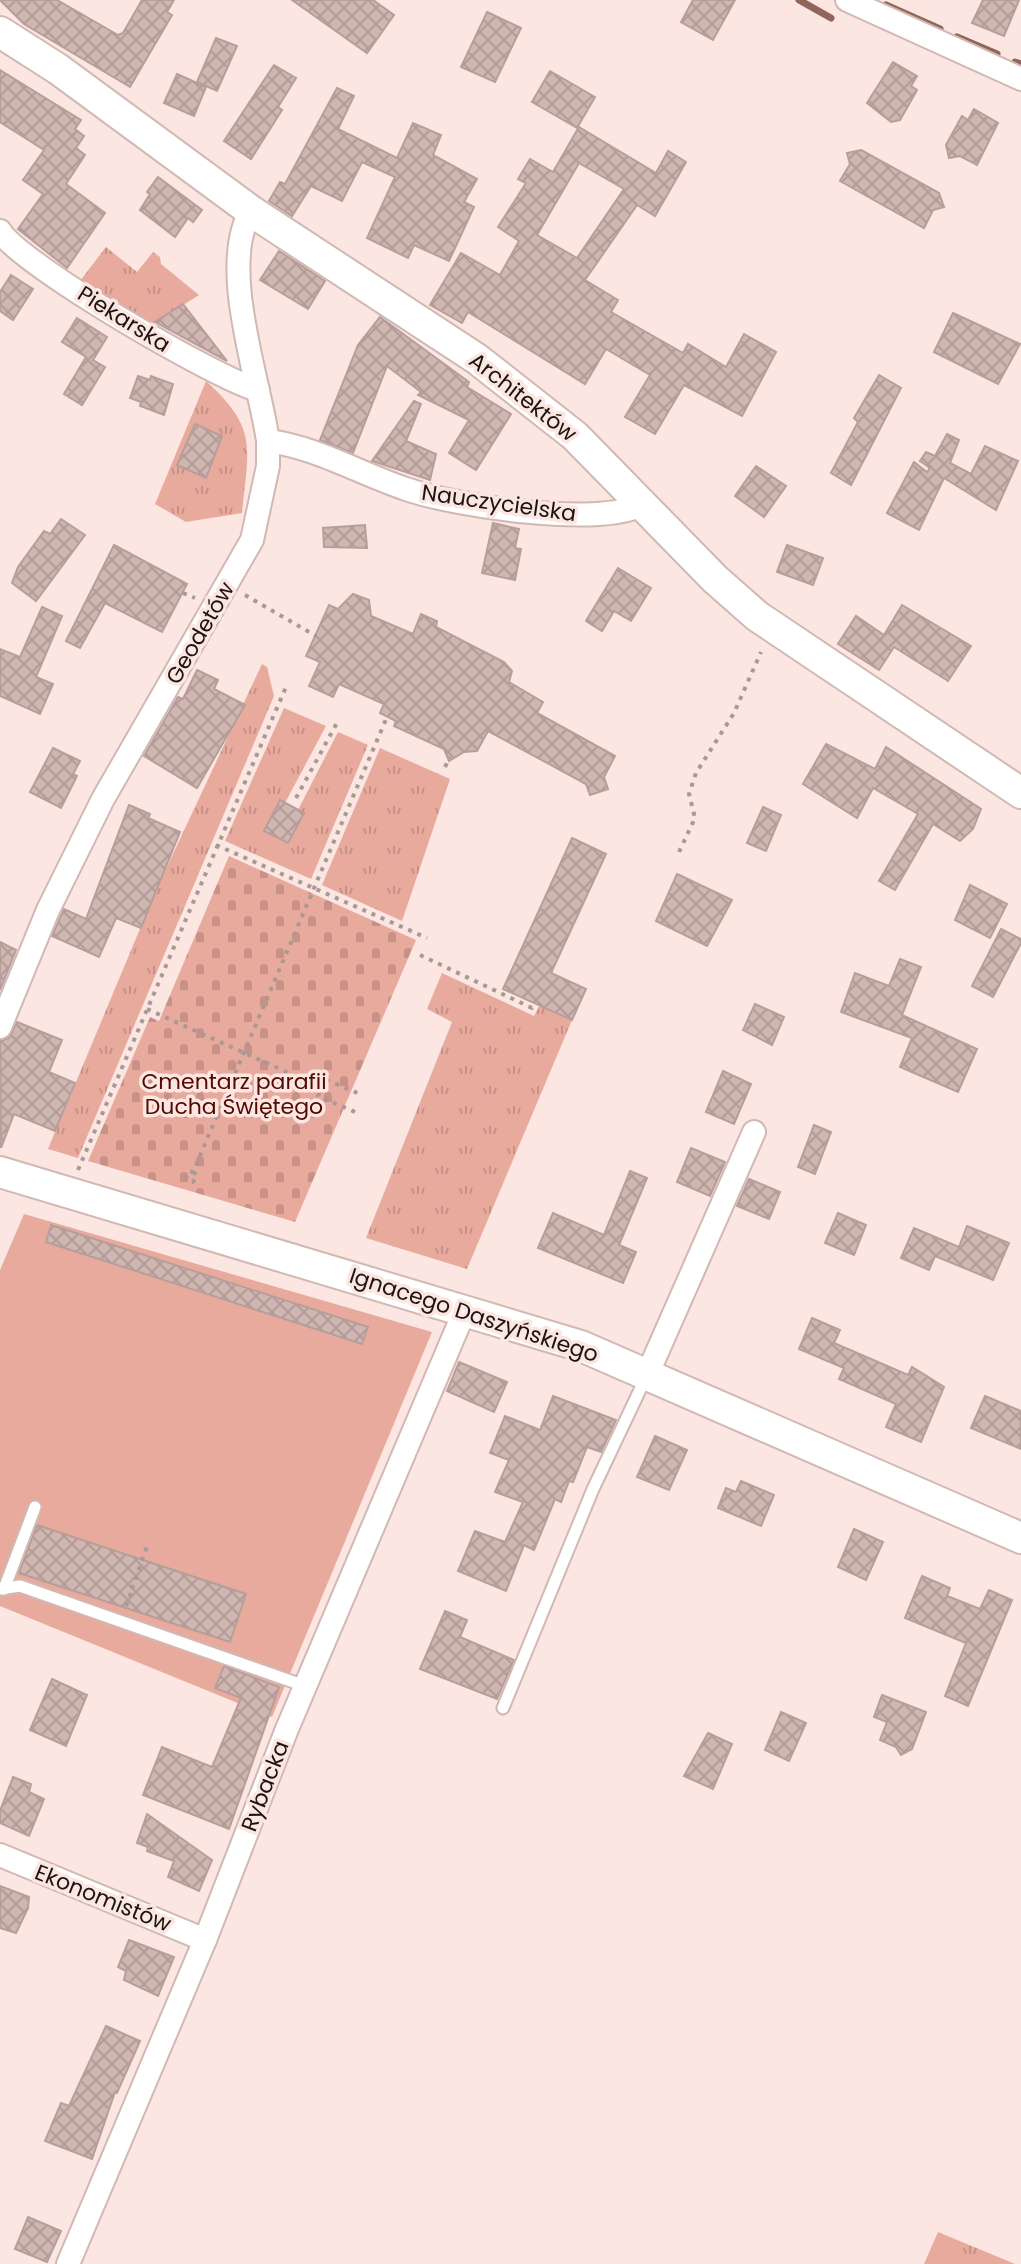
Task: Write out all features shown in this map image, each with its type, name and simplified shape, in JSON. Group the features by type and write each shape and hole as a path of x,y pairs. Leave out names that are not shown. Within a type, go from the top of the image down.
{"street":[{"path":"858,2 1021,79"},
{"name":"Architektów","path":"0,32 58,69 251,211 438,333 528,397 575,436 715,579 774,629 1021,793"},
{"name":"Geodetów","path":"0,1027 48,910 103,799 252,540 268,466 268,441 237,258 238,240 251,211"},
{"name":"Piekarska","path":"0,231 9,242 118,315 221,377 258,390"},
{"name":"Nauczycielska","path":"268,441 292,445 418,493 567,516 617,515 641,505"},
{"path":"647,1375 754,1132"},
{"name":"Ignacego Daszyńskiego","path":"0,1172 581,1346 1021,1538"},
{"name":"Rybacka","path":"68,2264 205,1940 305,1686 465,1310"},
{"name":"Ekonomistów","path":"0,1855 205,1940"}],"lane":[{"path":"503,1708 593,1489 647,1375"},
{"path":"2,1589 35,1507"},
{"path":"2,1589 20,1586 34,1590 305,1686"}],"path":[{"path":"249,598 316,636"},
{"path":"679,852 695,818 689,794 696,773 734,713 774,629"},
{"path":"78,1171 286,687"},
{"path":"193,1172 387,717"},
{"path":"296,798 338,721"},
{"path":"445,767 450,757"},
{"path":"216,845 427,938"},
{"path":"420,955 532,1008 534,1003"},
{"path":"147,1009 322,1088"},
{"path":"355,1112 318,1096 325,1079 362,1095"},
{"path":"132,1589 148,1543"}],"green space":[{"path":"106,247 137,272 153,252 160,257 161,264 199,295 153,324 80,281"},
{"path":"206,381 235,413 246,441 242,513 186,522 155,504"},
{"path":"262,664 267,667 274,696 78,1158 48,1149 157,888"},
{"path":"284,708 326,726 285,803 279,801 264,831 287,843 304,813 298,810 338,732 368,745 311,879 225,841"},
{"path":"380,748 450,779 402,921 322,885"},
{"name":"Cmentarz parafii Ducha Świętego","path":"229,856 416,940 295,1222 88,1161 150,1017 159,1021"},
{"path":"442,973 534,1016 540,1005 572,1020 467,1269 366,1238 452,1022 427,1009"},
{"path":"24,1214 432,1332 272,1717 0,1606 0,1270"},
{"path":"938,2232 1015,2264 924,2264"}],"building":[{"path":"0,0 57,0 118,35 123,33 142,0 174,0 167,12 172,15 130,87 24,24"},
{"path":"292,0 373,0 394,15 367,53"},
{"path":"693,0 735,0 713,40 681,22"},
{"path":"983,0 1019,0 1004,36 972,23"},
{"path":"487,12 521,28 495,82 461,67"},
{"path":"216,38 237,46 217,91 197,82"},
{"path":"893,62 917,76 911,86 917,90 900,120 891,122 867,103"},
{"path":"274,65 296,78 278,107 282,110 251,159 224,141"},
{"path":"0,70 81,120 75,129 84,136 76,148 85,155 66,184 105,213 67,268 18,229 43,194 23,180 44,150 0,122"},
{"path":"550,71 595,97 577,128 532,102"},
{"path":"177,74 206,87 194,116 164,103"},
{"path":"337,88 354,96 338,129 397,158 413,123 441,135 433,155 477,179 464,202 474,207 449,261 414,245 408,258 367,238 395,177 362,162 342,201 311,186 292,216 269,201 280,182 285,184"},
{"path":"974,109 998,123 977,165 960,156 949,158 946,145 962,116 968,120"},
{"path":"579,127 656,173 668,151 686,162 655,216 637,205 585,280 618,300 611,312 683,353 688,344 726,367 744,334 776,352 742,416 684,385 655,434 625,417 650,375 606,349 585,384 468,312 462,323 430,305 461,253 500,275 519,241 498,227 526,183 518,179 530,159 553,172","holes":["579,163 624,189 577,258 537,235"]},
{"path":"861,150 939,193 944,207 933,210 924,228 840,181 850,164 847,153"},
{"path":"158,177 202,210 193,222 188,218 175,237 140,210 150,194 147,192"},
{"path":"279,251 325,281 308,309 260,280"},
{"path":"11,275 33,289 13,320 0,311 0,292"},
{"path":"183,304 227,361 155,322"},
{"path":"953,313 1020,344 998,384 934,352"},
{"path":"380,317 469,382 467,387 511,414 476,470 449,453 469,420 418,395 421,392 387,366 353,453 320,440 358,345"},
{"path":"77,318 107,337 93,360 105,367 82,405 64,394 86,357 62,342"},
{"path":"879,375 901,388 851,485 831,473 858,422 854,418"},
{"path":"138,376 150,380 151,376 173,384 164,415 140,406 141,402 130,398"},
{"path":"414,401 421,404 406,441 436,454 430,480 372,461"},
{"path":"195,424 222,436 206,478 177,465"},
{"path":"947,434 959,440 950,463 971,474 985,446 1018,461 996,510 944,478 919,530 887,513 914,462 927,472 930,468 920,461 926,452 935,456"},
{"path":"756,466 786,486 764,517 735,496"},
{"path":"61,519 85,535 36,601 12,583 18,567 44,531 50,534"},
{"path":"493,523 519,529 515,548 521,549 515,580 482,573"},
{"path":"365,525 367,548 324,547 323,528"},
{"path":"114,545 187,584 162,632 105,603 80,648 66,641"},
{"path":"787,545 823,558 813,585 777,572"},
{"path":"618,568 651,588 631,621 614,611 602,631 586,621"},
{"path":"353,594 369,600 371,616 413,634 421,614 437,621 436,627 504,662 512,671 509,682 543,702 537,713 615,756 604,777 608,789 590,795 586,784 488,731 477,751 464,752 449,761 444,749 394,726 396,721 380,713 384,704 339,684 333,697 309,686 320,662 306,656 329,605 338,609"},
{"path":"902,605 971,646 948,681 894,647 879,670 838,644 856,616 884,635"},
{"path":"42,607 62,616 36,677 53,684 40,714 0,696 0,649 20,657"},
{"path":"197,670 218,680 214,689 245,705 197,788 144,756 178,697 183,699"},
{"path":"826,744 875,769 886,747 981,809 973,829 960,841 933,824 895,890 879,881 918,814 873,788 857,818 803,784"},
{"path":"53,748 80,761 73,774 77,776 61,808 30,792"},
{"path":"280,800 304,813 288,843 264,831"},
{"path":"129,805 150,814 148,818 180,832 141,928 116,918 99,957 52,936 64,909 86,919"},
{"path":"763,807 781,815 766,851 747,843"},
{"path":"572,838 606,854 551,973 586,989 572,1020 503,989"},
{"path":"677,874 732,900 707,946 656,921"},
{"path":"970,885 1007,904 990,938 955,920"},
{"path":"1001,929 1021,939 1021,943 993,997 972,986"},
{"path":"0,942 16,950 0,990"},
{"path":"900,959 921,967 902,1015 977,1049 958,1092 900,1067 912,1038 841,1012 855,973 889,986"},
{"path":"755,1004 784,1017 772,1045 743,1030"},
{"path":"17,1022 62,1040 49,1072 75,1083 55,1131 14,1114 1,1148 0,1041 9,1038"},
{"path":"723,1071 751,1084 734,1124 706,1112"},
{"path":"814,1125 831,1132 815,1174 798,1167"},
{"path":"691,1148 725,1162 710,1196 677,1182"},
{"path":"630,1171 647,1178 619,1245 636,1252 623,1283 538,1248 553,1213 604,1235"},
{"path":"749,1179 780,1192 769,1219 737,1206"},
{"path":"838,1213 866,1225 854,1255 825,1243"},
{"path":"51,1225 368,1327 362,1344 46,1242"},
{"path":"967,1226 1009,1243 993,1280 935,1256 929,1270 901,1258 914,1228 959,1247"},
{"path":"812,1318 840,1330 834,1343 908,1375 912,1367 944,1387 921,1442 886,1427 896,1404 839,1379 844,1368 799,1349"},
{"path":"459,1362 507,1382 494,1412 447,1391"},
{"path":"553,1396 616,1420 601,1452 587,1447 561,1502 555,1499 534,1550 524,1545 506,1591 458,1571 475,1531 505,1542 523,1502 495,1492 509,1460 490,1453 505,1416 540,1430"},
{"path":"985,1396 1021,1411 1021,1449 971,1428"},
{"path":"655,1436 687,1450 669,1490 637,1477"},
{"path":"741,1481 774,1495 761,1526 718,1508 726,1488 736,1492"},
{"path":"37,1525 246,1594 230,1642 19,1573"},
{"path":"854,1529 883,1542 866,1580 838,1567"},
{"path":"922,1576 950,1588 947,1596 980,1609 989,1590 1012,1600 968,1706 945,1696 966,1643 905,1618"},
{"path":"445,1611 467,1620 460,1637 514,1660 497,1699 420,1669"},
{"path":"224,1666 279,1687 229,1829 143,1795 162,1747 212,1767 241,1698 215,1688"},
{"path":"52,1679 87,1695 66,1746 30,1730"},
{"path":"882,1695 926,1712 912,1749 901,1755 896,1747 880,1740 887,1722 874,1717"},
{"path":"781,1712 806,1723 789,1761 765,1750"},
{"path":"708,1733 732,1744 713,1789 684,1776"},
{"path":"13,1777 31,1784 29,1792 44,1799 29,1836 0,1823 0,1811"},
{"path":"147,1814 212,1860 199,1891 168,1877 174,1861 147,1851 148,1847 137,1843"},
{"path":"0,1886 29,1897 28,1908 16,1933 0,1928"},
{"path":"129,1940 174,1957 158,1996 124,1980 126,1971 118,1967"},
{"path":"106,2026 140,2041 115,2092 92,2159 45,2141 61,2103 69,2106"},
{"path":"28,2217 61,2231 47,2262 15,2249"}],"waterway":[{"path":"799,0 831,18"},
{"path":"886,5 940,29"},
{"path":"957,37 997,54"},
{"path":"1015,62 1021,64"}]}
